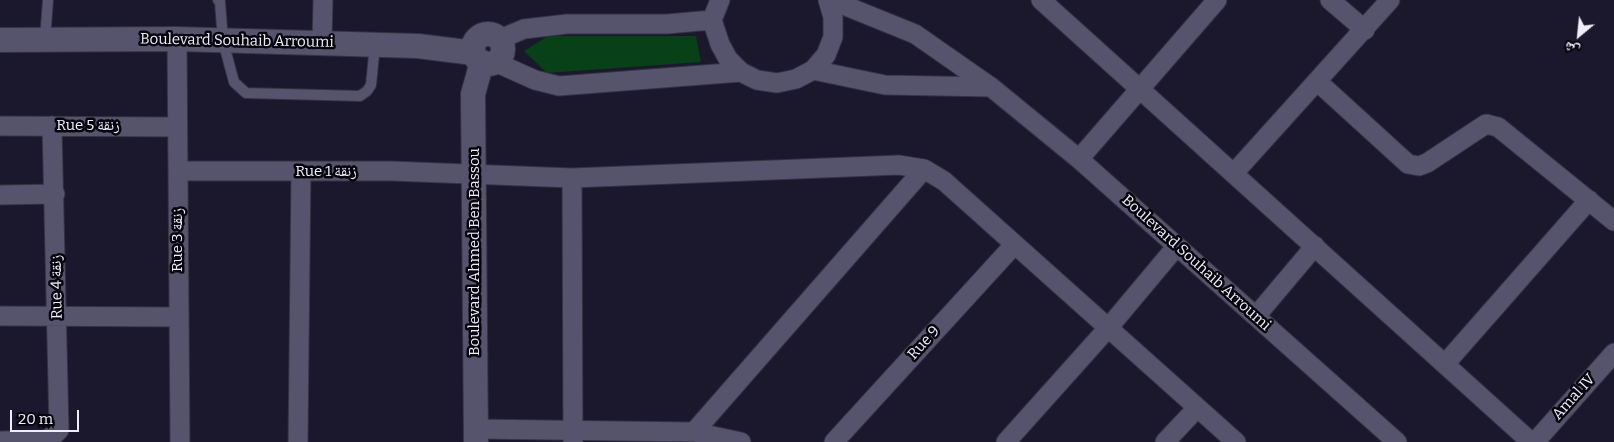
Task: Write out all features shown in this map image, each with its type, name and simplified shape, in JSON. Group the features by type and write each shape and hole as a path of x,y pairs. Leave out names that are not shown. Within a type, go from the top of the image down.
{"street":[{"path":"322,43 323,0"},
{"name":"Boulevard Souhaib Arroumi","path":"830,0 915,34 991,87 1080,159 1397,442"},
{"path":"500,39 524,29 560,24 667,24 713,6 720,44 728,59 741,72 757,80 777,83 796,79 813,70 826,55 833,37 833,17 830,0"},
{"path":"1043,0 1139,90 1533,442"},
{"path":"1080,159 1217,0"},
{"path":"1330,0 1365,30"},
{"path":"1234,173 1365,30 1390,0"},
{"name":"Boulevard Ahmed Ben Bassou","path":"475,435 473,94 484,59 473,47 479,37 490,34 500,39"},
{"name":"Boulevard Souhaib Arroumi","path":"0,40 177,39 418,46 484,59 535,80 559,86 741,72"},
{"name":"Rue 3 زنقة","path":"177,39 176,126 180,442"},
{"path":"813,70 885,86 991,87"},
{"path":"1318,82 1408,164 1419,166 1428,162 1486,124 1498,127 1614,221"},
{"name":"Rue 5 زنقة","path":"0,126 176,126"},
{"name":"Rue 4 زنقة","path":"0,441 44,440 53,436 59,430 52,126"},
{"name":"Rue 1 زنقة","path":"178,171 391,171 572,178 899,165 924,169"},
{"path":"694,432 924,169 944,181 1236,442"},
{"path":"298,442 301,172"},
{"path":"572,178 573,436"},
{"path":"0,195 55,194"},
{"path":"1445,364 1589,200"},
{"name":"Rue 9","path":"834,442 1014,244"},
{"path":"1006,442 1109,327 1176,246"},
{"path":"1256,316 1315,246"},
{"path":"0,316 179,317"},
{"name":"Amal IV","path":"1533,442 1614,352"},
{"path":"1165,442 1197,408"},
{"path":"475,435 573,436 694,432 742,442"}],"lane":[{"path":"45,39 48,0"},
{"path":"218,0 220,2 223,40 234,82 246,93 360,96 371,85 375,44"}],"green space":[{"path":"548,36 696,36 701,62 547,73 524,51"}]}
